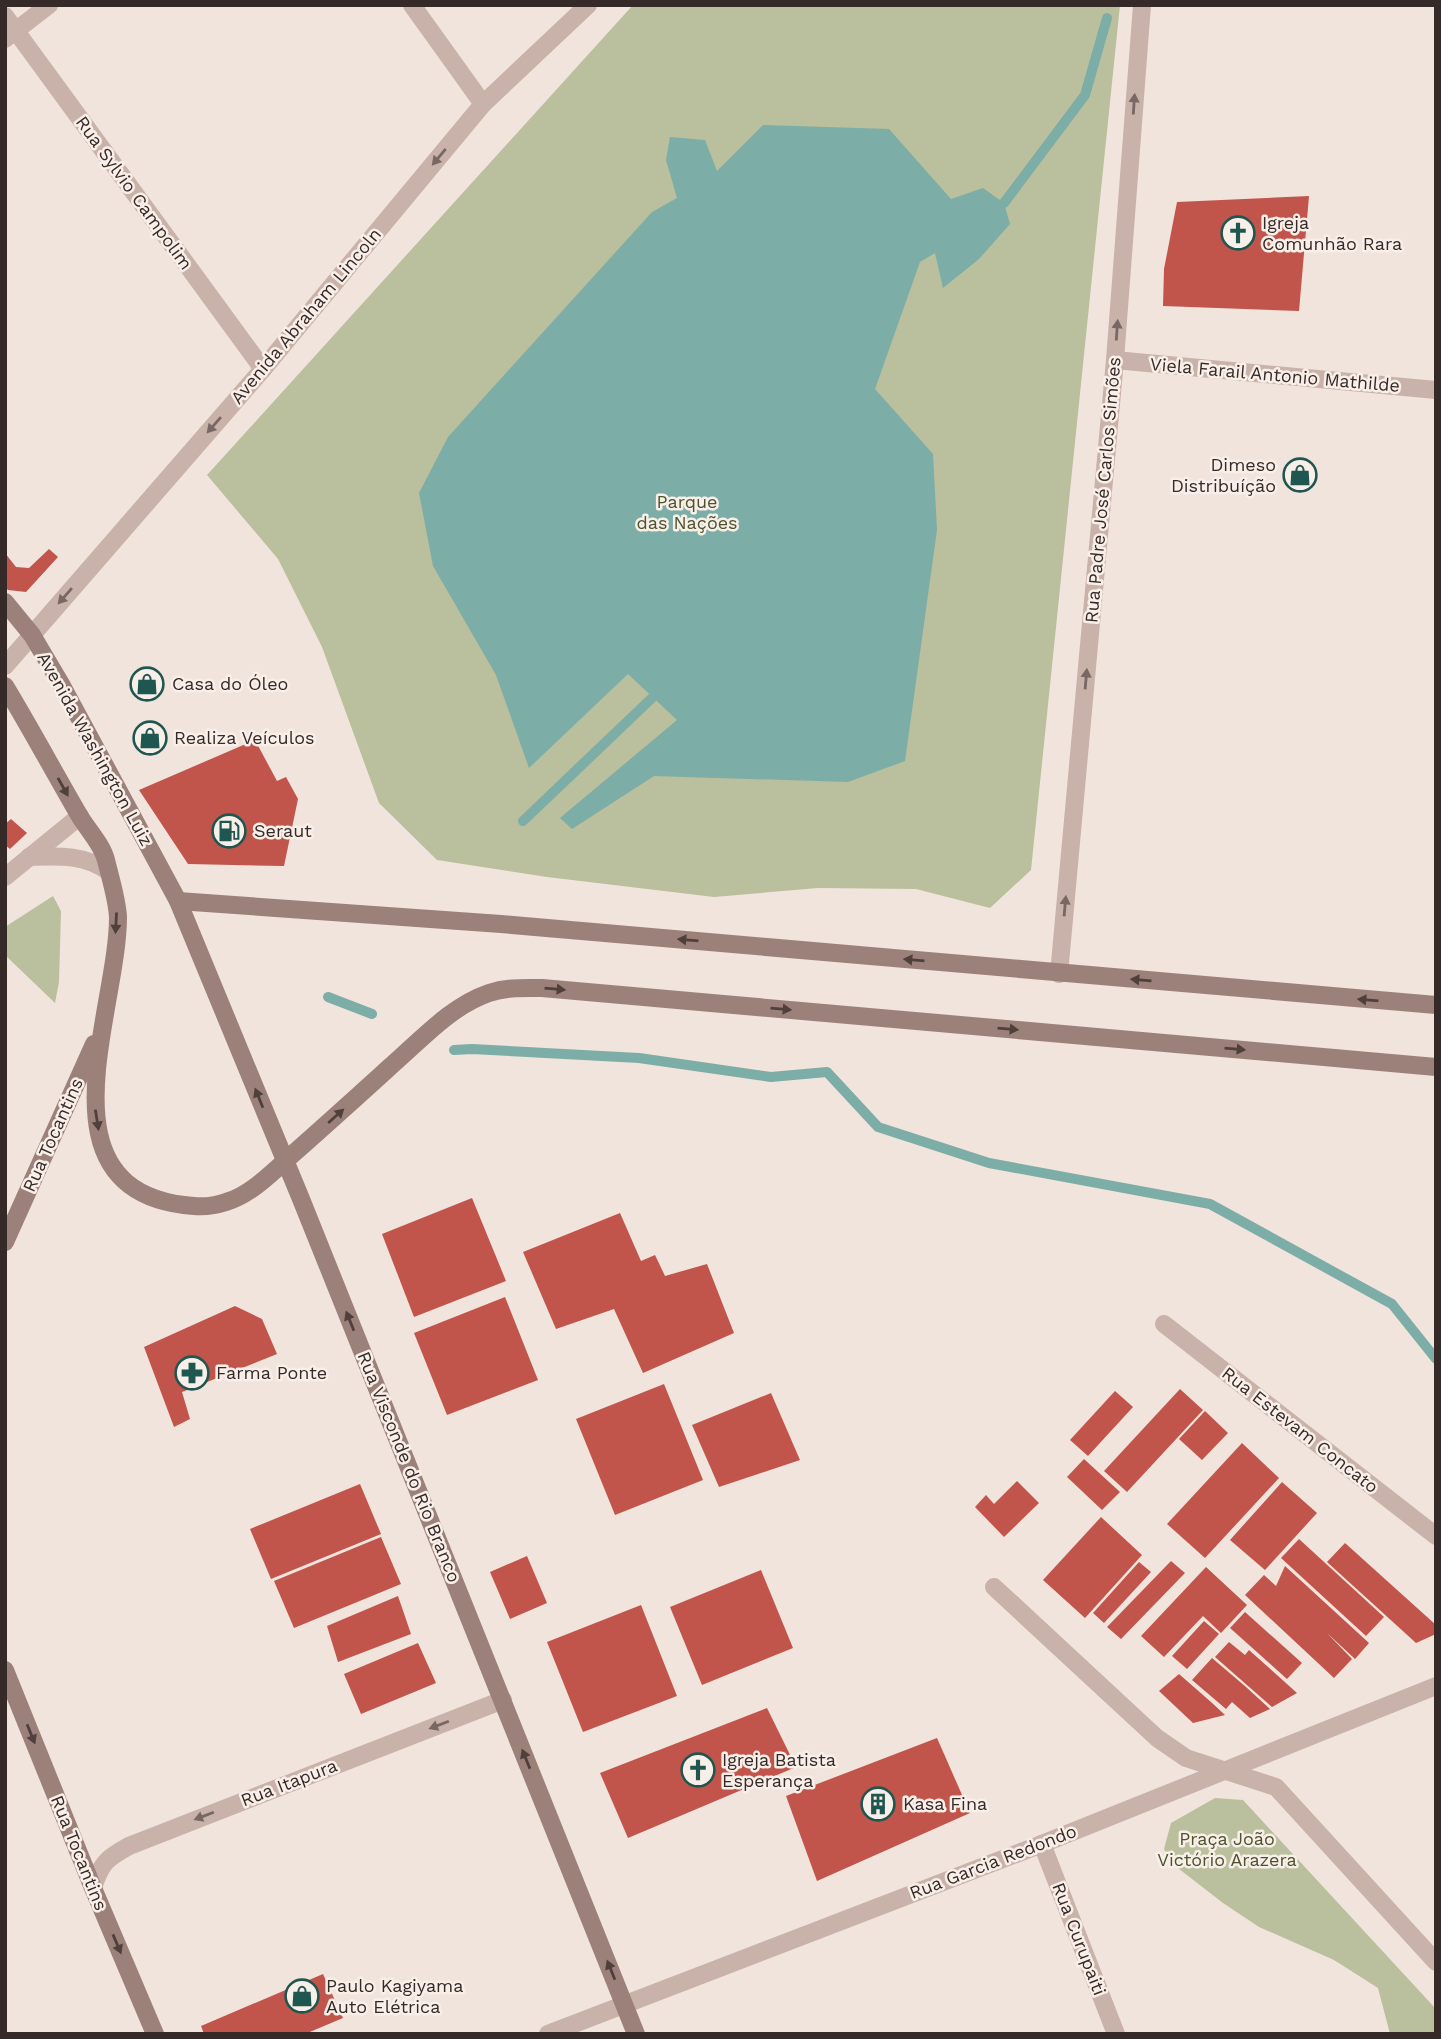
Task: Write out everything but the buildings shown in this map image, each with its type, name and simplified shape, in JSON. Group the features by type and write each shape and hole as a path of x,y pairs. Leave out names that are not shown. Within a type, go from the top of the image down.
{"main road":[{"name":"Avenida Washington Luiz","path":"5,602 32,635 61,684 178,901"},
{"path":"5,686 106,856 118,915 95,1087 95,1118 101,1140 112,1166 130,1184 146,1196 172,1203 198,1206 227,1202 252,1188 446,1017 487,994 510,988 542,988 1436,1066"},
{"path":"178,901 501,924 1436,1005"},
{"name":"Rua Visconde do Rio Branco","path":"178,901 636,2034"},
{"name":"Rua Tocantins","path":"5,1242 101,1028"},
{"name":"Rua Tocantins","path":"5,1670 155,2034"}],"street":[{"path":"9,29 49,5"},
{"path":"412,5 483,104"},
{"name":"Avenida Abraham Lincoln","path":"5,666 263,369 483,104 588,5"},
{"name":"Rua Padre José Carlos Simões","path":"1059,974 1115,360 1142,5"},
{"name":"Rua Sylvio Campolim","path":"9,29 263,369"},
{"name":"Viela Farail Antonio Mathilde","path":"1115,360 1436,390"},
{"path":"5,877 80,816"},
{"path":"29,858 75,857 99,865 109,872"},
{"name":"Rua Estevam Concato","path":"1164,1324 1436,1536"},
{"path":"994,1587 1157,1738 1186,1758 1276,1787 1436,1962"},
{"name":"Rua Garcia Redondo","path":"548,2034 1042,1844 1436,1686"},
{"name":"Rua Itapura","path":"93,1888 98,1872 108,1858 129,1846 503,1700"},
{"name":"Rua Curupaiti","path":"1042,1844 1115,2034"}],"green space":[{"name":"Parque das Nações","path":"633,5 1120,5 1031,870 990,908 916,889 818,888 714,897 547,877 437,860 379,803 322,647 278,559 207,475"},
{"path":"53,896 61,911 59,982 55,1003 5,955 5,927"},
{"name":"Praça João Victório Arazera","path":"1215,1798 1243,1800 1436,2009 1436,2034 1390,2034 1378,1988 1334,1960 1259,1927 1174,1865 1164,1849 1171,1823"}],"water":[{"path":"763,125 889,129 951,199 983,188 1004,203 1010,224 979,259 943,288 935,253 920,262 875,389 933,454 937,530 905,761 848,782 654,776 572,829 560,818 677,720 628,674 529,768 496,675 433,566 419,493 448,437 652,212 677,198 666,160 670,137 705,140 717,171"}],"waterway":[{"path":"1004,203 1085,95 1107,18"},
{"path":"523,821 653,697"},
{"path":"328,997 372,1014"},
{"path":"454,1050 639,1058 771,1077 827,1072 878,1127 989,1163 1210,1204 1392,1304 1436,1359"}],"place":[{"name":"Igreja Comunhão Rara","path":"1238,233"},
{"name":"Dimeso Distribuíção","path":"1300,475"},
{"name":"Casa do Óleo","path":"147,684"},
{"name":"Realiza Veículos","path":"150,738"},
{"name":"Seraut","path":"229,831"},
{"name":"Farma Ponte","path":"192,1373"},
{"name":"Igreja Batista Esperança","path":"698,1770"},
{"name":"Kasa Fina","path":"878,1804"},
{"name":"Paulo Kagiyama Auto Elétrica","path":"302,1996"}]}
